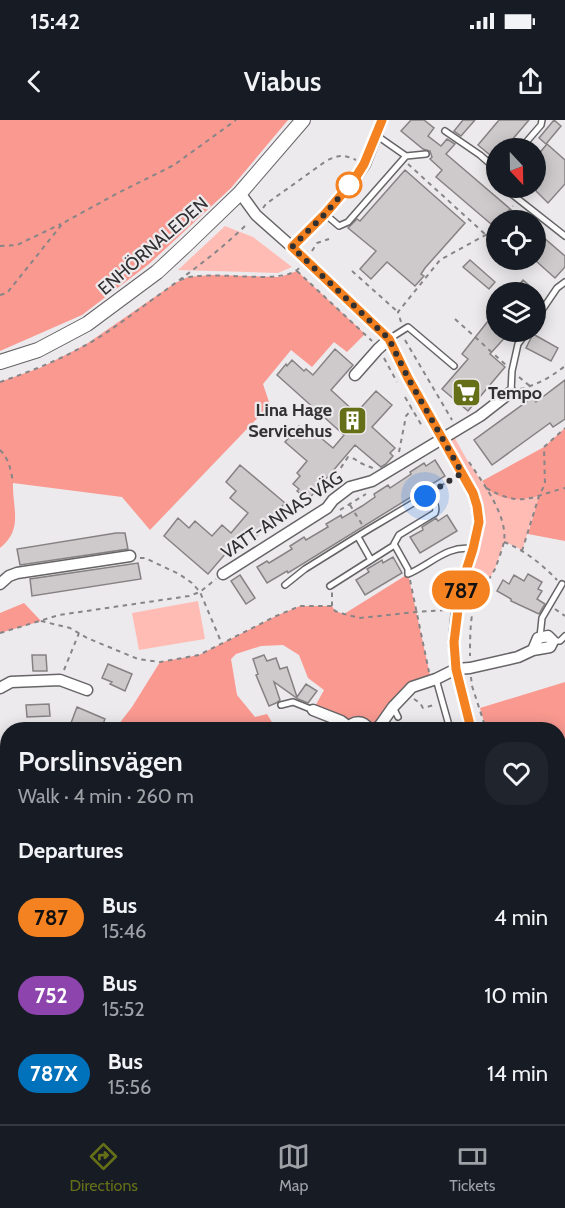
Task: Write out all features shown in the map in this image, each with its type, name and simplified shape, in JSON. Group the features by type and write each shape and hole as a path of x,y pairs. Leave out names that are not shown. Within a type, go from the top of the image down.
{"street":[{"name":"ENHÖRNALEDEN","path":"0,362 38,350 87,324 157,272 240,193 303,120"},
{"path":"292,247 325,214 354,180 364,164 382,120"},
{"path":"240,193 256,216 389,339 408,378 473,493 479,522 463,580 454,642 456,669 469,722"},
{"path":"355,375 389,339"},
{"name":"VATT-ANNAS VÄG","path":"224,574 327,508 350,486 372,481 480,416 511,392"},
{"path":"0,584 9,576 17,573 130,556"},
{"path":"384,722 395,712 412,687 434,680 456,669 518,657 533,650 550,647 553,641 548,636 540,637 536,640 533,650"},
{"path":"0,688 11,682 60,680 87,690"},
{"path":"313,710 342,722"}],"lane":[{"path":"530,138 541,125 542,120"},
{"path":"445,131 486,160"},
{"path":"376,135 405,158"},
{"path":"325,214 339,226 348,222 405,158 426,154"},
{"path":"516,198 565,236"},
{"path":"546,304 557,288 565,282"},
{"path":"389,339 408,327 454,366"},
{"path":"511,392 512,371 520,342"},
{"path":"285,585 348,542 425,496 433,501 436,507 435,513 396,538 393,546 330,586"},
{"path":"358,537 371,560"},
{"path":"393,546 408,569 408,574 449,550 473,549"},
{"path":"540,637 542,618 562,584"},
{"path":"553,641 560,641 565,636"},
{"path":"434,680 448,722"},
{"path":"281,705 293,702 313,710"}],"path":[{"path":"0,246 17,245 174,165 236,120"},
{"path":"398,312 440,260 486,235 405,158"},
{"path":"510,210 519,200"},
{"path":"0,295 7,293 63,223"},
{"path":"306,260 317,243 329,239"},
{"path":"0,382 42,367 85,345 175,283 188,277 212,275 280,277 297,271 365,334"},
{"path":"352,271 398,312 407,344 458,430"},
{"path":"455,318 531,387"},
{"path":"511,392 531,387 551,377 565,366"},
{"path":"399,455 406,416 412,409"},
{"path":"522,551 545,484 544,447 565,428"},
{"path":"0,450 10,465 13,483"},
{"path":"333,472 340,469 348,457 358,460 363,465 369,465 376,471"},
{"path":"425,496 462,473"},
{"path":"482,481 500,516 504,542 496,566 473,610 470,668 472,686 484,722"},
{"path":"486,488 501,496 516,500 565,488"},
{"path":"339,510 369,493"},
{"path":"349,504 366,531"},
{"path":"504,542 522,551 546,568 562,584"},
{"path":"130,556 145,558 179,574 192,583 200,592 222,644"},
{"path":"0,633 58,615 189,596 200,592 224,574"},
{"path":"408,574 434,680"},
{"path":"330,586 333,596 332,606 335,610 360,618 458,610"},
{"path":"41,621 69,628 138,660 150,662 199,655 300,606 332,606"},
{"path":"60,680 79,633"},
{"path":"406,693 423,708 443,702"}],"shaded area":[{"path":"0,120 288,120 231,188 149,264 82,315 0,351"},
{"path":"225,226 253,237 292,267 278,273 178,270"},
{"path":"297,271 365,334 347,352 334,342 312,367 291,350 263,384 270,405 150,530 122,497 13,483 14,526 7,541 0,548 0,382 42,367 85,345 175,283 188,277 212,275 280,277"},
{"path":"565,428 565,541 528,534 539,496 523,499 507,498 493,493 482,481 544,447"},
{"path":"452,433 486,488 501,496 530,499 539,496 522,551 504,542 496,566 473,610 457,610 478,515 446,447"},
{"path":"408,574 431,680 421,683 383,722 353,722 313,710 324,690 308,678 299,655 283,645 261,646 236,654 231,659 237,695 255,717 267,714 272,722 120,722 160,662 199,655 300,606 332,606 335,611 344,614"},
{"path":"198,601 205,639 139,650 132,613"},
{"path":"24,603 41,621 0,633 0,613"},
{"path":"565,682 565,722 484,722 480,708"}],"building":[{"path":"411,120 424,120 434,128 428,136 441,146 447,139 455,144 446,154 486,188 486,198 497,198 511,210 486,210 486,220 436,177 442,170 430,159 432,157 430,151 423,149 401,131"},
{"path":"463,120 475,120 461,136 454,131"},
{"path":"499,120 529,120 514,138 486,138 486,152 478,145"},
{"path":"554,120 561,126 546,144 546,138 539,138"},
{"path":"546,145 565,160 565,184 548,203 543,198 546,198"},
{"path":"405,170 465,223 425,268 421,274 424,276 415,286 387,262 371,279 360,269 376,251 348,228 357,219 360,221"},
{"path":"546,240 565,256 565,267 555,278 546,270"},
{"path":"470,260 495,282 486,282 486,286 463,267"},
{"path":"486,324 486,342 501,342 490,354 505,367 468,411 442,389 468,359 462,354"},
{"path":"546,341 558,348 551,361 526,348 529,342"},
{"name":"Lina Hage Servicehus","path":"335,349 353,365 331,390 356,413 376,391 392,405 372,427 395,448 390,453 393,456 381,467 355,445 308,500 297,491 299,489 293,484 300,476 297,473 307,461 285,442 299,426 312,437 315,433 333,448 344,435 277,375 292,360 304,371 306,369 313,375"},
{"path":"565,380 565,419 553,427 550,423 492,465 474,440 533,397 536,402"},
{"path":"435,460 445,476 288,573 287,571 267,583 257,567 267,561 269,563 292,549 290,546 304,537 306,540 328,527 326,524 341,515 342,518 362,506 375,497 374,494 388,485 390,488 424,463 426,466"},
{"path":"240,465 285,503 255,538 246,530 208,574 164,536 178,518 189,528 195,521 212,536 222,525 231,533 248,513 230,498 236,491 226,482"},
{"path":"447,515 457,531 420,553 410,537 423,530 422,527 436,518 438,521"},
{"path":"125,533 128,549 20,565 17,549"},
{"path":"393,557 402,573 365,595 356,580 369,572 367,569 382,560 383,563"},
{"path":"138,563 141,579 32,596 30,579"},
{"path":"528,574 542,582 538,589 542,591 537,599 545,604 539,614 511,601 497,591 503,580 509,584 514,575 524,581"},
{"path":"240,575 255,598 246,604 231,581"},
{"path":"32,655 46,655 47,671 33,671"},
{"path":"264,655 267,661 276,658 280,669 287,667 297,697 306,684 317,691 308,703 298,699 274,682 280,700 269,706 256,675 258,674 253,659"},
{"path":"108,664 132,674 125,691 102,678"},
{"path":"49,704 50,716 27,717 26,705"},
{"path":"77,707 105,719 104,722 71,722"}],"bus line":[{"name":"787","path":"382,120 364,164 354,180 325,214 292,247 389,339 408,378 473,493 479,522 463,580 454,642 456,669 469,722"}],"place":[{"name":"Tempo","path":"467,393"},
{"name":"Lina Hage Servicehus","path":"353,420"}],"route":[{"path":"349,185 354,180 325,214 292,247 389,339 408,378 462,473 425,496"}]}
